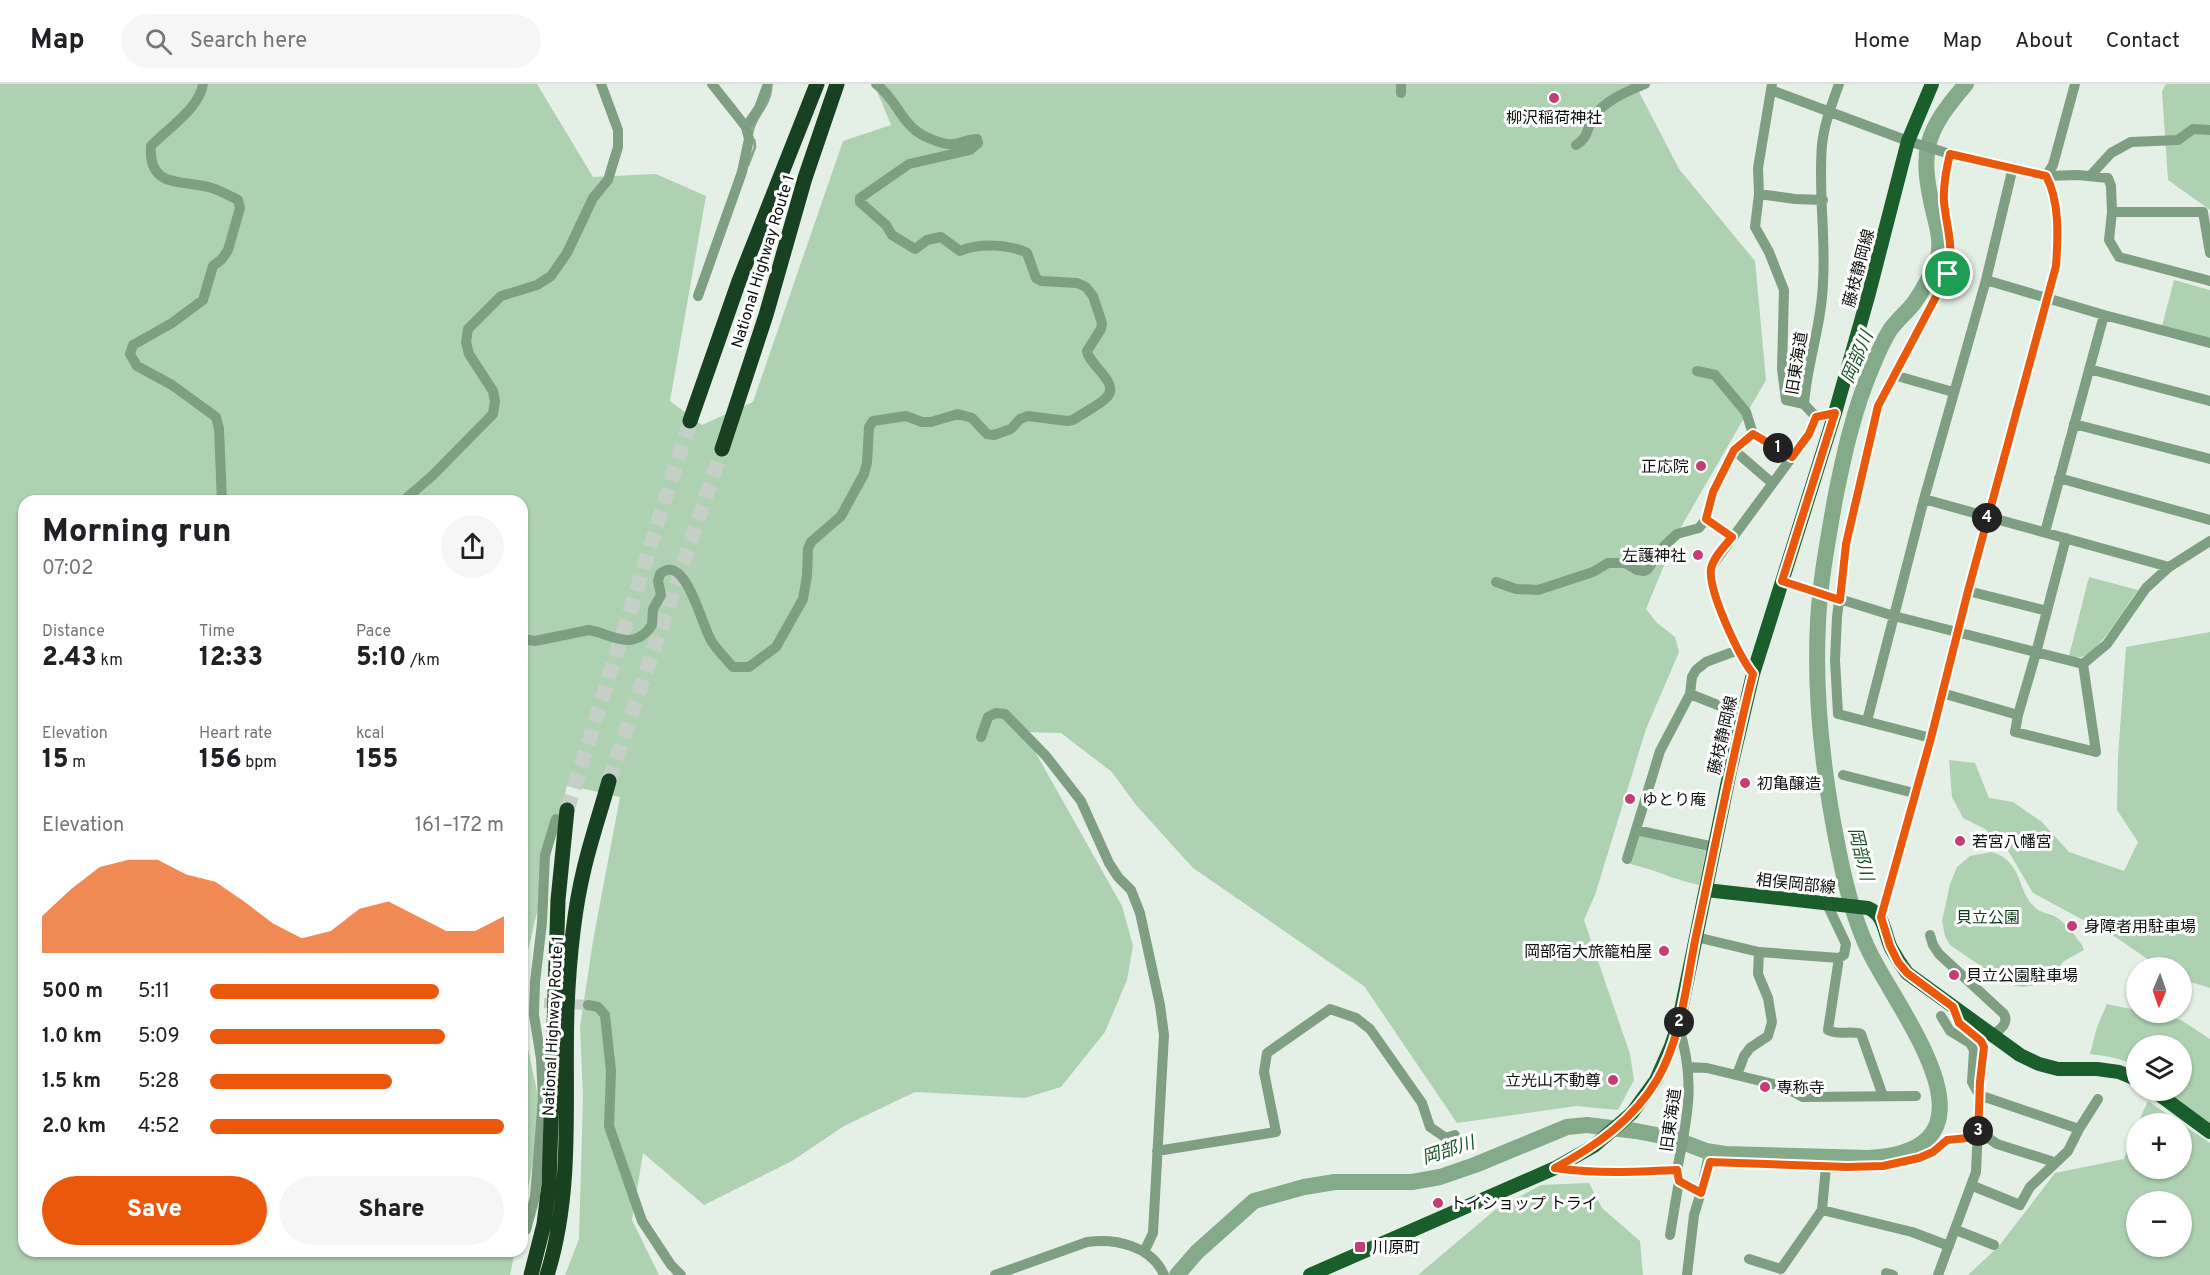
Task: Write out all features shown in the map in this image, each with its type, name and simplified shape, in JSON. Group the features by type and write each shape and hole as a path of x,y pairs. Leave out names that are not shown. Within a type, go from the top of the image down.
{"highway":[{"name":"National Highway Route 1","path":"690,421 739,281 817,84"},
{"name":"National Highway Route 1","path":"722,449 766,315 805,178 837,84"},
{"name":"National Highway Route 1","path":"547,1275 562,1208 567,1008 571,950 584,870 609,781"},
{"name":"National Highway Route 1","path":"531,1275 544,1224 549,1185 562,815"}],"main road":[{"name":"藤枝静岡線","path":"1311,1275 1555,1168 1603,1139 1627,1119 1664,1066 1678,1025 1714,847 1753,674 1835,413 1912,143 1932,84"},
{"name":"相俣岡部線","path":"1706,890 1868,908 1881,917"},
{"path":"1881,917 1890,946 1907,973 2020,1055 2039,1064 2058,1068 2097,1069 2126,1075"},
{"path":"2168,1101 2210,1132"}],"street":[{"path":"203,84 200,96 193,106 151,146 150,159 156,173 168,181 212,188 238,200 240,208 228,250 213,266 203,300 180,318 133,345 130,354 137,366 172,385 216,417 219,429 222,495"},
{"path":"410,495 493,414 495,401 493,391 469,354 466,342 468,329 501,296 537,285 551,276 567,253 593,198 608,180 618,147 618,130 601,84"},
{"path":"698,296 745,162 750,139 746,127 712,84"},
{"path":"746,127 759,108 768,84"},
{"path":"528,640 535,641 589,630 615,640 640,637 652,625 653,609 661,595 658,581 660,574 670,569 675,570 684,578 710,640 733,668 748,667 776,646 803,599 806,588 808,549 811,542 841,516 864,474 867,463 869,427 873,422 906,416 922,422 931,422 958,414 972,418 987,434 994,435 1011,429 1020,419 1028,416 1073,420 1110,394 1109,381 1088,358 1087,351 1101,329 1102,323 1093,296 1086,287 1067,281 1041,281 1036,278 1027,253 1018,249 974,246 960,251 941,237 927,240 915,249 892,235 886,225 860,202 860,198 909,164 970,150 978,143 977,139 953,144 942,143 917,133 876,84"},
{"path":"1576,145 1584,140 1593,117 1605,105 1645,84"},
{"name":"旧東海道","path":"1816,417 1804,404 1806,379 1820,315 1823,284 1822,144 1839,84"},
{"path":"2046,176 2053,165 2075,84"},
{"path":"1804,404 1786,400 1782,369 1784,290 1770,252 1755,228 1759,194 1758,168 1772,87 1912,143 1950,154 2046,176 2091,175 2108,178 2112,186 2109,240 2119,257 2210,281"},
{"path":"2091,175 2111,153 2131,142 2178,140 2193,129 2210,130"},
{"path":"1931,738 1838,714 1835,660 1837,617 1846,544 1878,406 1948,274 1952,255 1944,203 1945,180 1950,154"},
{"path":"1867,721 1924,499 1986,279 2013,167"},
{"path":"1881,917 1931,738 1957,632 2056,266 2056,215 2051,185 2046,176"},
{"path":"1759,194 1823,200"},
{"path":"2112,212 2204,212 2210,253"},
{"path":"1986,279 2104,315 2210,343"},
{"path":"2044,532 2104,315"},
{"path":"2089,369 2210,401"},
{"path":"1697,371 1715,375 1746,412 1753,434 1792,457"},
{"path":"1894,375 1953,392"},
{"path":"1753,674 1743,662 1711,580 1712,567 1714,561 1809,434 1816,417 1835,413"},
{"path":"2074,424 2210,459"},
{"path":"1496,582 1516,589 1538,590 1593,572 1608,563 1624,563 1637,570 1648,569 1659,551 1677,534 1699,528 1706,519 1713,492 1734,450 1753,434"},
{"path":"1734,450 1772,483"},
{"path":"2059,478 2210,520"},
{"path":"1924,499 2169,567"},
{"path":"1706,519 1732,537"},
{"path":"2066,538 2015,732 2096,752 2083,664"},
{"path":"2083,664 2107,644 2146,588 2169,567 2210,541"},
{"path":"1782,581 1894,616 2083,664"},
{"path":"1968,591 2047,611"},
{"path":"1627,859 1660,751 1690,694 1692,677 1700,666 1738,650"},
{"path":"1942,693 2018,715"},
{"path":"1690,694 1743,715"},
{"path":"981,737 988,717 996,713 1005,714 1046,756 1082,801 1109,863 1118,877 1131,890 1140,913 1160,1005 1164,1035 1153,1233 1144,1252"},
{"path":"1843,775 1914,793"},
{"path":"528,1223 535,1197 543,1099 539,1004 545,855 562,815"},
{"path":"1636,830 1714,847"},
{"path":"1696,937 1759,952 1839,958 1844,955 1846,944 1832,903"},
{"path":"1930,935 1939,954 2006,1017 2005,1024 1993,1035"},
{"path":"1737,1075 1744,1056 1750,1048 1768,1036 1772,1022 1768,998 1758,974 1759,952"},
{"path":"1839,958 1828,1030 1862,1034 1883,1096"},
{"path":"588,1005 598,1007 605,1015 611,1071 609,1126 642,1221 671,1265 681,1275"},
{"path":"1938,1275 1976,1172 1979,1095 1984,1047 1981,1041 1959,1023 1953,1007"},
{"path":"1157,1150 1276,1131 1264,1071 1267,1053 1330,1009 1356,1018 1370,1029 1422,1103 1430,1127 1446,1138 1455,1135"},
{"path":"1941,1016 1950,1030 1970,1043 1974,1050 1972,1082 1979,1095 2079,1129"},
{"name":"旧東海道","path":"1555,1168 1579,1172 1678,1176 1690,1095 1688,1067 1678,1025"},
{"path":"1688,1067 1707,1068 1782,1086 1803,1097 1916,1096"},
{"path":"1972,1186 2020,1205 2030,1187 2068,1151 2098,1099"},
{"path":"1687,1275 1696,1190 1710,1162 1847,1167 1900,1163 1933,1152 1947,1140 1978,1134 1997,1144 2054,1162"},
{"path":"1749,1258 1781,1269 1822,1210 1826,1166"},
{"path":"1678,1176 1696,1190"},
{"path":"1670,1235 1678,1176"},
{"path":"1822,1210 1912,1232 1949,1246"},
{"path":"1956,1230 1994,1245"},
{"path":"995,1275 1087,1242 1102,1240 1128,1245 1144,1252 1163,1273"}],"green space":[{"path":"0,84 537,84 593,177 656,174 706,196 670,401 702,425 753,402 843,141 891,125 874,84 1635,84 1679,169 1755,261 1766,380 1677,534 1646,609 1656,622 1675,637 1679,652 1646,729 1595,895 1584,920 1630,1054 1634,1080 1618,1110 1576,1106 1457,1123 1364,986 1193,868 1136,805 1112,772 1061,733 1024,732 1122,906 1133,946 1127,980 1105,1032 1061,1087 1025,1098 915,1092 844,1126 792,1161 704,1205 643,1153 632,1220 659,1275 565,1275 579,1239 583,1097 580,1027 593,941 620,797 567,785 528,951 528,495 18,495 18,1257 514,1257 510,1275 0,1275"},
{"path":"2166,84 2210,84 2210,210 2168,180 2162,91"},
{"path":"2174,280 2210,290 2210,339 2162,326"},
{"path":"2089,577 2138,590 2094,650 2082,657 2071,657 2069,656"},
{"path":"2210,632 2210,988 2192,982 2192,957 2145,957 2117,938 2033,893 2007,849 1985,829 1963,818 1952,797 1949,760 1975,763 1989,798 2013,802 2042,822 2069,852 2124,871 2138,842 2117,810 2118,757 2126,647"},
{"path":"1637,835 1706,851 1699,885 1630,864"},
{"name":"貝立公園","path":"1992,852 2010,863 2031,903 2038,910 2060,920 2082,945 2084,950 2064,961 2045,983 2023,987 2007,984 1950,945 1945,936 1942,921 1950,884 1957,867 1970,856"},
{"path":"2107,1004 2126,1008 2126,1023 2186,1023 2210,1039 2210,1125 2178,1101 2192,1101 2192,1035 2126,1035 2126,1062 2090,1054 2097,1027"},
{"path":"528,1048 542,1115 528,1189"},
{"path":"2148,1101 2166,1113 2143,1113"},
{"path":"2192,1131 2210,1143 2210,1275 1968,1275 1999,1246 2055,1173 2124,1159 2126,1154 2126,1179 2192,1179"},
{"path":"1589,1183 1602,1208 1640,1241 1643,1275 1418,1275 1495,1210 1541,1185"}],"waterway":[{"name":"岡部川","path":"1177,1275 1197,1252 1254,1201 1304,1187 1335,1182 1412,1182 1440,1177 1567,1127 1587,1125 1636,1131 1672,1138 1706,1151 1725,1154 1868,1158 1910,1150 1933,1132 1940,1107 1935,1078 1922,1045 1865,943 1852,906 1842,866 1821,739 1817,651 1822,576 1846,449 1860,399 1885,339 1924,288 1937,261 1938,232 1929,192 1926,158 1933,130 1966,84"},
{"path":"752,133 768,100 771,88"},
{"path":"748,165 755,147 754,140"},
{"path":"1700,1179 1706,1151"}],"tunnel":[{"path":"567,810 690,421"},
{"path":"609,781 722,449"},
{"path":"544,1003 588,1005"}],"place":[{"name":"柳沢稲荷神社","path":"1554,98"},
{"name":"正応院","path":"1701,466"},
{"name":"左護神社","path":"1698,555"},
{"name":"初亀醸造","path":"1745,783"},
{"name":"ゆとり庵","path":"1630,799"},
{"name":"若宮八幡宮","path":"1960,841"},
{"name":"身障者用駐車場","path":"2072,926"},
{"name":"岡部宿大旅籠柏屋","path":"1664,951"},
{"name":"貝立公園駐車場","path":"1954,975"},
{"name":"立光山不動尊","path":"1613,1080"},
{"name":"専称寺","path":"1765,1087"},
{"name":"トイショップ トライ","path":"1438,1203"},
{"name":"川原町","path":"1360,1247"}],"route":[{"path":"1950,154 2046,176 2051,185 2056,215 2056,266 1957,632 1931,738 1881,917 1890,946 1898,962 1907,973 1953,1007 1956,1020 1976,1036 1984,1047 1978,1137 1947,1140 1933,1152 1919,1158 1883,1166 1847,1167 1710,1162 1701,1193 1679,1181 1677,1170 1623,1173 1579,1172 1555,1168 1594,1146 1632,1113 1664,1066 1678,1025 1730,771 1753,674 1743,662 1711,580 1714,561 1732,537 1706,519 1713,492 1734,450 1753,434 1792,457 1809,434 1816,417 1835,413 1782,581 1840,600 1846,544 1878,406 1948,274 1952,255 1944,203 1945,180 1950,154"}]}
